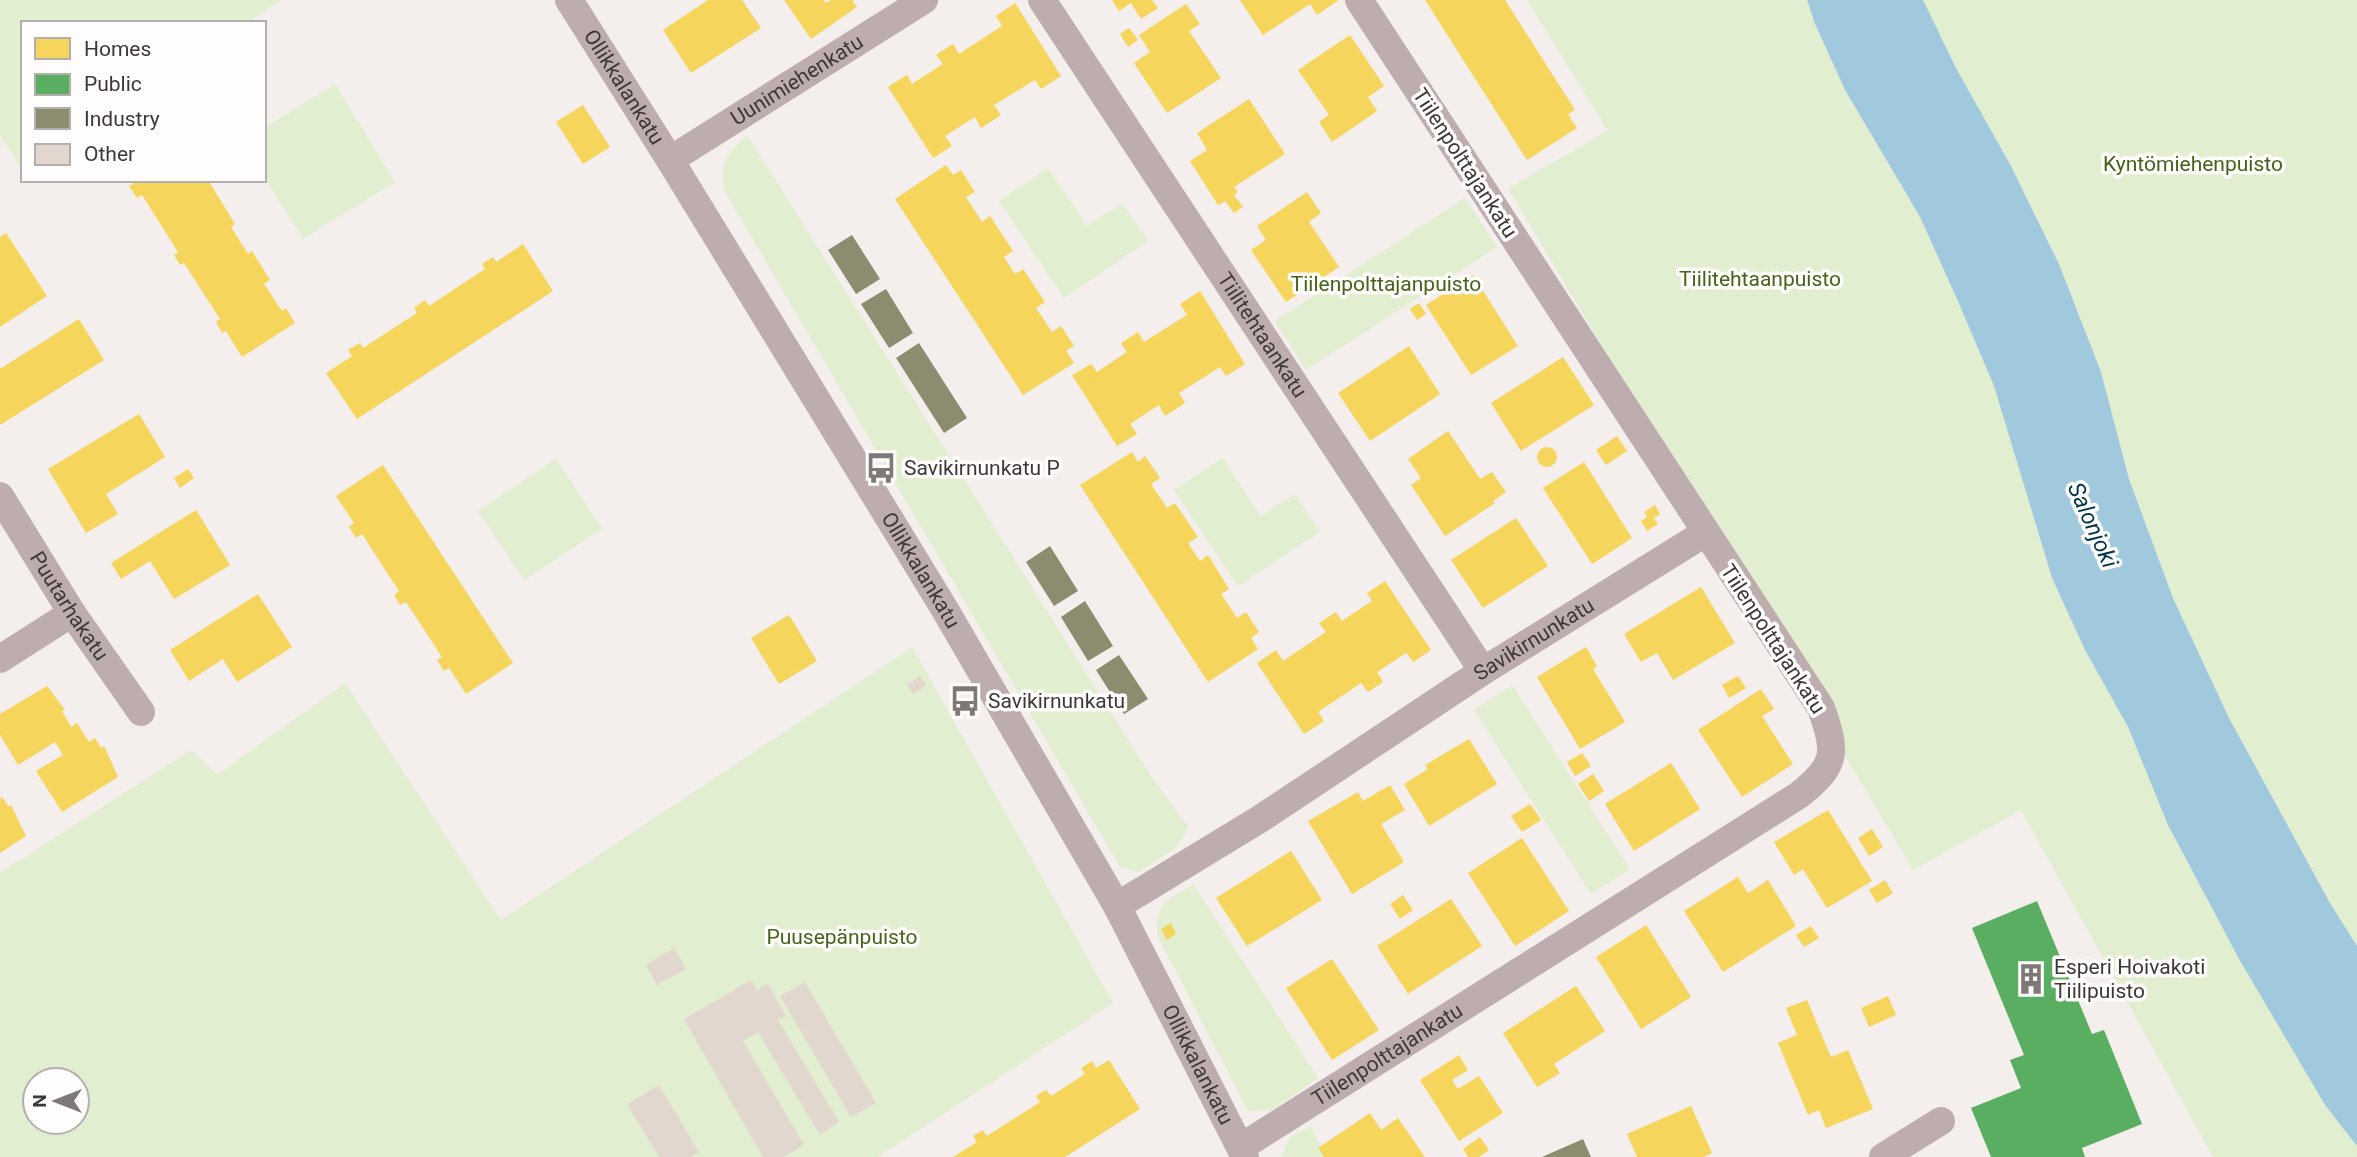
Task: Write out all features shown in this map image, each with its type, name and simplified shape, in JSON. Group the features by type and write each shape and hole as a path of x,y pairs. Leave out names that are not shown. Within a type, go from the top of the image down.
{"street":[{"name":"Ollikkalankatu","path":"569,0 944,608 1117,906 1243,1152"},
{"name":"Uunimiehenkatu","path":"670,160 924,0"},
{"name":"Tiilitehtaankatu","path":"1042,0 1483,671"},
{"name":"Tiilenpolttajankatu","path":"1243,1152 1787,803 1816,782 1831,762 1832,738 1821,708 1359,0"},
{"name":"Puutarhakatu","path":"0,496 72,613 141,712"},
{"name":"Savikirnunkatu","path":"1117,906 1260,819 1483,671 1705,533"},
{"path":"0,659 72,613"},
{"path":"1883,1157 1941,1121"}],"green space":[{"path":"0,0 281,0 250,21 21,21 21,168 0,135"},
{"name":"Tiilitehtaanpuisto","path":"1527,0 1807,0 1845,90 1920,217 1957,299 1994,386 2052,578 2085,650 2128,727 2168,825 2239,959 2325,1105 2357,1146 2357,1157 2213,1157 2021,810 1913,870 1508,188 1608,131"},
{"name":"Kyntömiehenpuisto","path":"1923,0 2357,0 2357,946 2330,903 2229,718 2173,598 2129,479 2101,372 2059,264 2011,166 1956,68"},
{"path":"335,84 395,182 303,239 266,180 266,127"},
{"path":"747,135 1149,773 1188,827 1177,847 1139,872 1120,867 724,190 723,172 726,159"},
{"path":"1048,168 1087,226 1122,203 1148,241 1064,298 999,201"},
{"name":"Tiilenpolttajanpuisto","path":"1465,198 1497,247 1306,370 1275,321"},
{"path":"1223,458 1260,516 1295,494 1320,532 1238,586 1174,490"},
{"path":"556,459 602,529 524,580 478,511"},
{"name":"Puusepänpuisto","path":"912,647 1113,1003 878,1157 0,1157 0,873 191,750 217,775 345,683 501,920"},
{"path":"1512,685 1630,869 1591,894 1474,710"},
{"path":"1194,885 1318,1078 1272,1110 1248,1111 1158,937 1158,917 1165,903"},
{"path":"1311,1126 1324,1157 1281,1157 1290,1137"}],"water":[{"name":"Salonjoki","path":"1807,0 1923,0 1956,68 2011,166 2059,264 2101,372 2129,479 2173,598 2229,718 2330,903 2357,946 2357,1146 2325,1105 2239,959 2168,825 2128,727 2085,650 2052,578 1994,386 1957,299 1920,217 1845,90"}],"building: Homes":[{"path":"708,0 742,0 761,28 691,73 663,30"},
{"path":"784,0 824,0 826,3 831,0 852,0 857,7 811,39"},
{"path":"1112,0 1152,0 1158,8 1141,19 1131,3 1119,11"},
{"path":"1240,0 1339,0 1317,15 1310,4 1263,35"},
{"path":"1425,0 1505,0 1575,110 1568,114 1577,128 1527,160"},
{"path":"1015,3 1061,76 1041,89 1035,80 994,105 1001,115 981,128 975,117 945,136 952,146 933,158 888,87 907,75 912,84 943,64 936,55 953,44 959,54 1002,26 996,16"},
{"path":"1186,4 1200,24 1189,31 1221,78 1167,113 1134,63 1150,52 1139,35"},
{"path":"1129,28 1138,40 1128,47 1120,34"},
{"path":"1350,35 1384,86 1368,97 1377,111 1332,142 1319,122 1329,115 1298,70"},
{"path":"1249,99 1285,154 1234,187 1238,192 1234,195 1243,207 1234,213 1225,201 1218,205 1190,161 1207,150 1197,133"},
{"path":"583,105 610,147 583,164 556,122"},
{"path":"946,165 953,175 961,170 975,192 966,197 982,222 990,216 1013,251 1004,257 1015,274 1023,269 1045,302 1036,308 1052,332 1061,326 1074,346 1066,351 1074,363 1023,395 895,199"},
{"path":"132,182 209,182 235,224 231,227 248,254 252,251 270,280 264,284 282,311 286,308 295,323 242,357 226,331 222,333 216,322 220,319 184,263 180,265 174,255 178,252 142,195 137,198 129,186"},
{"path":"1307,192 1321,213 1309,222 1339,267 1286,302 1251,250 1266,240 1257,226"},
{"path":"6,233 47,296 0,327 0,237"},
{"path":"523,244 553,291 357,419 326,373 352,356 348,350 360,343 363,348 417,313 414,308 425,300 429,306 485,269 482,264 493,257 496,262"},
{"path":"1473,275 1518,346 1471,375 1426,305"},
{"path":"1200,291 1245,364 1226,376 1220,367 1179,393 1185,403 1165,416 1159,405 1130,424 1137,434 1117,446 1072,375 1091,364 1097,372 1127,352 1121,343 1138,332 1144,342 1187,315 1180,304"},
{"path":"1419,303 1426,314 1417,320 1410,309"},
{"path":"79,319 104,360 0,425 0,369"},
{"path":"1409,346 1440,394 1370,441 1338,393"},
{"path":"1563,357 1594,405 1521,451 1491,403"},
{"path":"139,414 165,457 106,494 118,514 86,533 48,469"},
{"path":"1448,431 1480,479 1492,472 1506,492 1493,501 1495,503 1445,536 1411,485 1421,478 1408,459"},
{"path":"1617,436 1627,451 1606,465 1596,450"},
{"path":"1547,447 1554,450 1557,457 1554,464 1547,467 1540,464 1537,457 1540,450"},
{"path":"1132,452 1138,462 1145,456 1160,478 1151,484 1167,508 1175,503 1198,537 1188,543 1200,561 1208,555 1229,589 1221,594 1237,618 1246,612 1259,632 1251,638 1258,649 1208,682 1080,485"},
{"path":"1584,462 1632,538 1592,564 1543,488"},
{"path":"383,465 513,663 466,694 449,668 444,671 437,660 442,657 406,602 400,605 394,595 399,591 362,534 356,538 349,527 354,523 336,496"},
{"path":"188,469 194,478 180,488 174,478"},
{"path":"1655,505 1660,514 1654,518 1658,524 1647,531 1641,521 1647,517 1644,512"},
{"path":"196,510 230,565 174,599 150,561 121,579 111,563"},
{"path":"1516,518 1548,566 1483,608 1451,560"},
{"path":"1385,581 1431,650 1413,662 1406,653 1377,672 1383,682 1368,692 1361,683 1318,712 1324,721 1304,734 1257,663 1276,650 1283,661 1326,632 1319,623 1336,612 1342,621 1372,601 1367,593"},
{"path":"1701,587 1735,643 1673,680 1657,653 1641,662 1624,634"},
{"path":"258,594 292,647 237,682 223,659 189,681 170,650"},
{"path":"789,615 817,661 779,684 751,638"},
{"path":"1586,647 1597,666 1593,669 1625,722 1580,749 1537,677"},
{"path":"1738,676 1746,688 1729,698 1722,685"},
{"path":"47,686 65,710 62,711 71,727 77,723 89,742 95,738 101,748 104,746 118,777 62,812 36,771 63,755 55,742 18,765 0,735 0,714"},
{"path":"1761,689 1774,709 1762,716 1793,764 1742,797 1698,730"},
{"path":"1469,739 1497,784 1429,826 1404,784 1428,769 1425,765"},
{"path":"1582,753 1591,766 1575,776 1567,762"},
{"path":"1671,763 1700,809 1634,851 1605,804"},
{"path":"1593,774 1604,791 1589,801 1578,784"},
{"path":"1390,785 1405,810 1381,824 1404,862 1352,894 1308,821 1358,792 1363,801"},
{"path":"2,797 9,807 11,805 26,836 0,853 0,799"},
{"path":"1530,804 1541,820 1522,832 1511,816"},
{"path":"1828,810 1872,881 1827,908 1803,869 1794,875 1774,842"},
{"path":"1872,829 1883,847 1869,856 1858,838"},
{"path":"1522,838 1569,911 1515,946 1468,873"},
{"path":"1291,851 1322,900 1247,946 1216,898"},
{"path":"1738,877 1748,893 1768,880 1796,926 1723,972 1684,911"},
{"path":"1885,880 1893,893 1877,903 1869,890"},
{"path":"1403,895 1413,910 1400,919 1390,904"},
{"path":"1451,899 1482,946 1408,994 1377,946"},
{"path":"1171,923 1176,934 1167,940 1161,929"},
{"path":"1646,925 1691,997 1641,1029 1596,957"},
{"path":"1811,926 1819,938 1804,947 1796,935"},
{"path":"1332,959 1379,1030 1332,1060 1286,988"},
{"path":"1576,986 1605,1031 1554,1064 1560,1073 1537,1087 1503,1033"},
{"path":"1888,996 1896,1015 1869,1027 1861,1008"},
{"path":"1807,1000 1831,1057 1848,1050 1873,1109 1826,1128 1819,1110 1808,1115 1778,1043 1797,1035 1786,1008"},
{"path":"1459,1055 1468,1070 1452,1080 1458,1089 1479,1076 1503,1113 1459,1141 1420,1080"},
{"path":"1109,1060 1140,1109 1065,1157 953,1157 977,1142 973,1136 983,1130 987,1136 1040,1102 1036,1096 1046,1090 1051,1096 1085,1074 1081,1068 1092,1061 1096,1068"},
{"path":"1691,1106 1712,1153 1704,1157 1637,1157 1627,1134"},
{"path":"1370,1113 1381,1130 1398,1118 1425,1157 1324,1157 1318,1148"},
{"path":"1480,1137 1489,1150 1479,1157 1468,1157 1463,1149"}],"building: Public":[{"name":"Esperi Hoivakoti Tiilipuisto","path":"2037,901 2092,1034 2104,1030 2142,1124 2082,1148 2085,1157 1991,1157 1971,1108 2021,1088 2010,1060 2024,1055 1972,928"}],"building: Industry":[{"path":"852,235 880,279 856,294 828,250"},
{"path":"886,289 913,333 889,348 861,304"},
{"path":"919,343 967,418 944,433 896,358"},
{"path":"1050,546 1078,591 1054,606 1026,562"},
{"path":"1085,601 1113,646 1088,661 1061,617"},
{"path":"1119,655 1148,699 1124,714 1096,670"},
{"path":"1583,1139 1591,1157 1542,1157"}],"building: Other":[{"path":"920,676 926,685 913,694 907,685"},
{"path":"674,948 686,969 657,985 646,964"},
{"path":"751,980 757,990 768,984 786,1016 778,1020 839,1122 820,1135 758,1032 743,1041 804,1145 784,1157 763,1157 684,1019"},
{"path":"805,982 876,1103 851,1117 780,996"},
{"path":"659,1085 699,1152 691,1157 659,1157 627,1104"}],"place":[{"name":"Savikirnunkatu P","path":"881,468"},
{"name":"Savikirnunkatu","path":"965,701"},
{"name":"Esperi Hoivakoti Tiilipuisto","path":"2031,979"}]}
